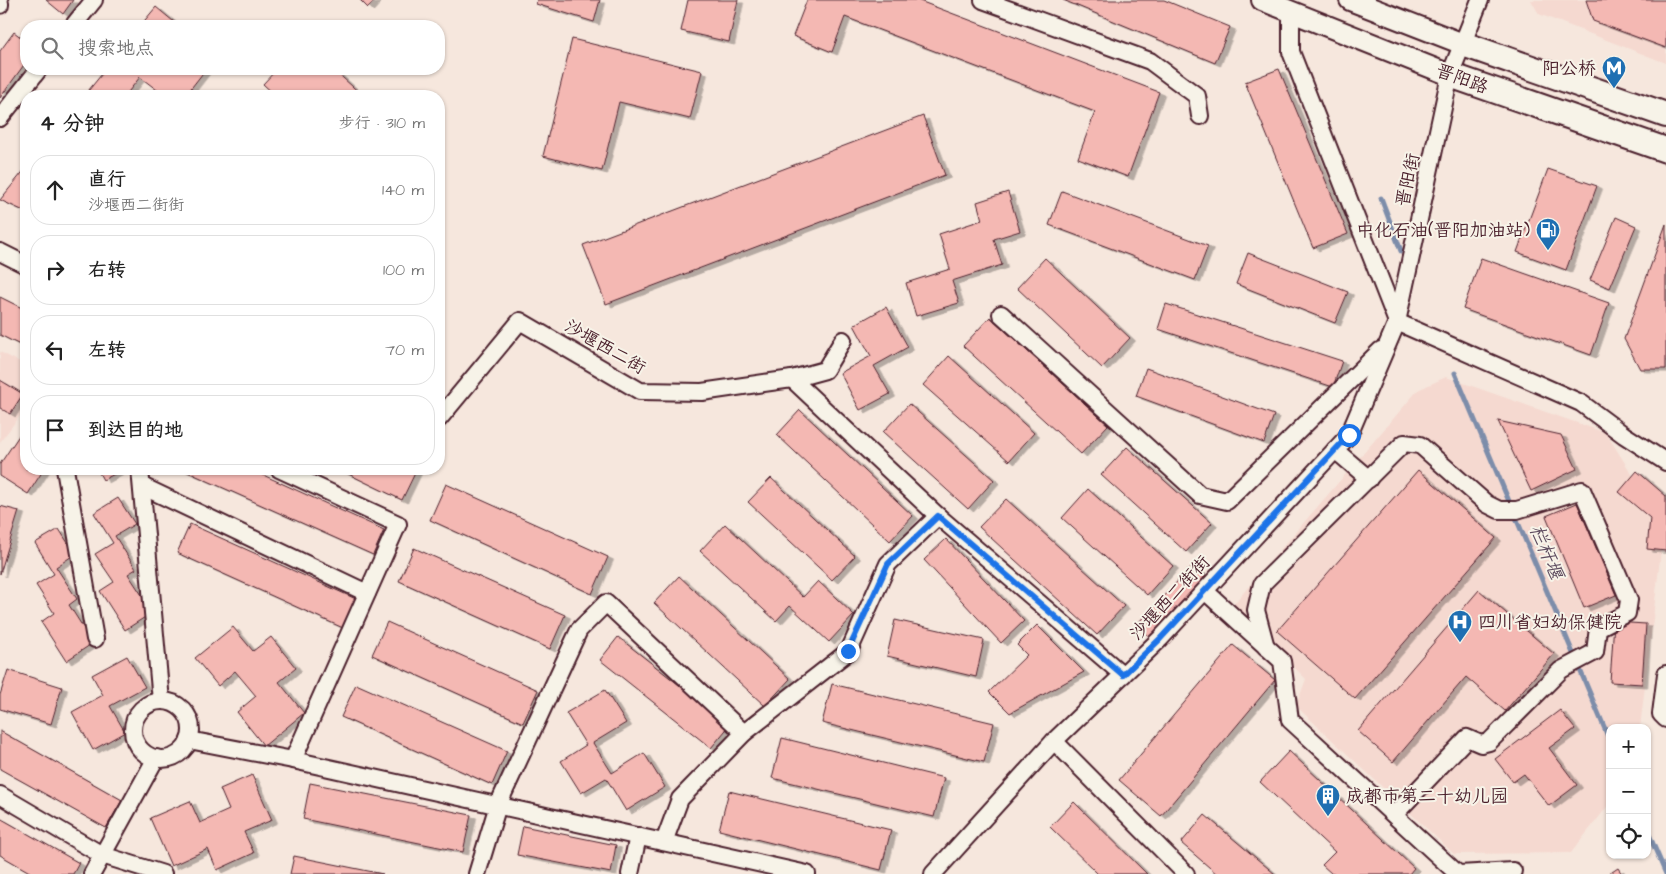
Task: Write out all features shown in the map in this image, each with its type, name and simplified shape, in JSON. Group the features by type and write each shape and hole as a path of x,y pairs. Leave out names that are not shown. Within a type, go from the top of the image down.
{"highway":[{"name":"晋阳路","path":"1463,44 1666,115"},
{"name":"晋阳路","path":"1450,75 1666,150"}],"main road":[{"name":"晋阳路","path":"1262,0 1450,75"},
{"name":"晋阳路","path":"1350,0 1463,44"}],"street":[{"path":"78,20 94,0"},
{"path":"983,0 1150,61 1197,96 1200,116"},
{"name":"晋阳街","path":"1397,322 1450,75 1480,0"},
{"path":"1291,11 1292,52 1397,322 1580,402 1624,435 1666,462"},
{"path":"22,90 34,75"},
{"path":"0,118 20,93"},
{"path":"0,252 20,263"},
{"path":"1001,314 1200,496 1228,501 1388,343"},
{"name":"沙堰西二街","path":"445,412 520,321 640,391 702,392 792,379 825,370 843,340"},
{"name":"沙堰西二街街","path":"934,874 1054,741 1160,639 1349,435 1397,322"},
{"path":"792,379 938,516 1123,675"},
{"path":"1266,647 1256,610 1262,584 1404,443 1420,445 1487,504 1499,510 1517,510 1582,490 1629,600 1627,613 1598,628 1595,652 1561,670 1489,742 1481,744 1467,738 1394,815"},
{"path":"1335,450 1369,479"},
{"path":"66,475 95,639"},
{"path":"141,475 161,701"},
{"path":"292,475 398,524 293,760"},
{"path":"142,486 367,593"},
{"path":"664,842 680,799 744,733 848,651 888,564 938,516"},
{"path":"1205,591 1282,661 1290,720 1458,874 1514,871"},
{"path":"477,874 498,805 579,630 606,603 744,733"},
{"path":"1666,674 1661,714 1666,719"},
{"path":"161,701 177,705 188,717 191,732 189,740 185,748 172,757 156,758 148,754 137,743 134,727 136,719 146,706 161,701"},
{"path":"189,740 293,760 807,874"},
{"path":"1054,741 1186,874"},
{"path":"92,874 156,758"},
{"path":"0,795 102,855 163,874"},
{"path":"630,874 638,836"}],"shaded area":[{"path":"1531,0 1666,0 1666,63 1539,14"},
{"path":"0,352 20,362 20,416 0,442"},
{"name":"四川省妇幼保健院","path":"1446,377 1606,433 1664,525 1640,724 1606,724 1606,808 1571,853 1454,854 1296,706 1306,679 1232,606 1418,390"}],"building":[{"path":"46,0 73,0 63,14"},
{"path":"360,0 375,0 368,8"},
{"path":"537,0 600,0 594,22 536,4"},
{"path":"688,0 738,0 729,42 681,31"},
{"path":"807,0 917,0 1159,92 1128,177 1078,158 1095,112 845,17 832,52 793,36"},
{"path":"1063,0 1164,0 1230,27 1215,63"},
{"path":"1586,0 1666,0 1666,48 1593,21"},
{"path":"156,7 172,20 145,20"},
{"path":"14,32 20,36 20,70 0,98 0,51"},
{"path":"572,39 702,71 690,119 619,102 602,171 543,156"},
{"path":"1279,69 1348,234 1313,248 1245,82"},
{"path":"101,75 201,75 190,90 157,90 140,77 130,90 89,90"},
{"path":"271,75 340,75 356,90 270,90 263,84"},
{"path":"923,116 945,175 606,304 583,245"},
{"path":"1548,169 1597,186 1566,270 1517,252"},
{"path":"20,175 20,209 0,200"},
{"path":"1062,191 1208,246 1195,280 1049,225"},
{"path":"1008,192 1020,231 994,239 1002,265 952,281 959,303 916,316 906,283 950,269 939,234 982,220 977,202"},
{"path":"1616,217 1636,226 1610,288 1590,280"},
{"path":"1666,224 1666,369 1640,369 1624,339"},
{"path":"1248,253 1348,292 1335,323 1236,284"},
{"path":"1045,258 1130,338 1102,368 1017,288"},
{"path":"1481,258 1609,303 1591,355 1463,309"},
{"path":"0,297 20,307 20,345 0,335"},
{"path":"1166,304 1342,361 1333,387 1158,329"},
{"path":"886,307 908,347 874,366 890,394 860,410 840,373 871,356 854,325"},
{"path":"990,317 1108,425 1081,454 963,346"},
{"path":"949,356 1034,433 1009,461 923,385"},
{"path":"1146,368 1274,415 1264,443 1136,396"},
{"path":"0,380 20,392 20,399 10,414 0,408"},
{"path":"909,404 994,480 968,509 883,432"},
{"path":"800,410 913,516 890,541 777,435"},
{"path":"1498,421 1561,435 1577,469 1531,491"},
{"path":"20,434 20,475 40,475 28,494 0,476 0,464"},
{"path":"1127,447 1212,523 1186,552 1101,475"},
{"path":"1418,470 1496,538 1355,699 1277,631"},
{"path":"1637,471 1666,496 1666,551 1647,549 1650,518 1619,492"},
{"path":"100,475 113,475 103,480"},
{"path":"194,475 263,475 384,530 373,555"},
{"path":"350,475 414,475 402,500"},
{"path":"771,478 855,556 832,580 748,502"},
{"path":"446,484 608,557 592,594 430,520"},
{"path":"1088,489 1173,566 1147,595 1062,518"},
{"path":"118,498 135,524 115,536 136,569 128,574 153,612 125,630 100,591 114,582 95,554 113,543 94,513"},
{"path":"1006,499 1124,606 1097,635 979,527"},
{"path":"1577,503 1616,595 1584,608 1546,516"},
{"path":"0,506 19,511 0,574"},
{"path":"190,524 356,599 343,628 177,553"},
{"path":"725,524 803,597 818,581 854,615 829,642 790,606 776,621 700,551"},
{"path":"59,529 75,554 56,567 77,599 69,605 93,643 66,661 41,622 54,613 36,585 54,574 35,543"},
{"path":"946,539 1024,621 1001,643 924,560"},
{"path":"414,548 565,615 550,649 399,581"},
{"path":"1193,565 1207,577 1150,637 1136,625"},
{"path":"679,576 790,679 765,706 654,603"},
{"path":"1479,590 1554,654 1505,711 1466,677 1393,762 1358,731"},
{"path":"895,620 984,640 976,677 887,656"},
{"path":"387,622 538,690 523,723 372,655"},
{"path":"1614,622 1646,624 1642,684 1610,682"},
{"path":"1037,625 1084,672 1010,713 989,692 1027,655 1017,645"},
{"path":"233,627 253,651 271,637 296,668 279,682 304,713 264,746 237,712 256,696 235,671 218,686 195,658"},
{"path":"618,637 730,725 711,748 600,660"},
{"path":"1233,645 1275,680 1161,816 1119,780"},
{"path":"127,656 145,687 110,706 125,732 93,750 72,712 103,695 92,675"},
{"path":"8,670 62,687 51,724 0,709 0,695"},
{"path":"356,684 507,751 492,785 341,717"},
{"path":"832,684 994,723 984,762 822,723"},
{"path":"605,690 626,723 593,743 612,773 644,753 665,787 626,811 606,778 581,793 561,761 586,745 566,713"},
{"path":"1560,710 1575,729 1549,748 1577,785 1549,806 1524,774 1513,782 1495,759"},
{"path":"0,731 122,800 106,828 0,769"},
{"path":"782,738 944,778 934,817 772,778"},
{"name":"成都市第二十幼儿园","path":"1289,751 1414,868 1409,874 1332,874 1322,865 1335,852 1260,782"},
{"path":"252,775 272,820 244,832 254,853 217,870 208,849 171,866 150,818 190,801 200,823 229,810 220,789"},
{"path":"310,783 471,815 463,852 303,819"},
{"path":"729,791 891,830 881,870 719,830"},
{"path":"1074,802 1147,874 1098,874 1050,827"},
{"path":"1205,815 1275,874 1217,874 1181,843"},
{"path":"0,818 79,863 73,874 33,874 0,855"},
{"path":"523,826 616,845 611,873 517,855"},
{"path":"294,856 383,874 290,874"},
{"path":"1618,868 1622,874 1609,874"}],"waterway":[{"name":"栏杆堰","path":"1381,198 1401,251"},
{"name":"栏杆堰","path":"1455,373 1606,732"},
{"name":"栏杆堰","path":"1651,839 1666,874"}],"place":[{"name":"阳公桥","path":"1614,89"},
{"name":"中化石油(晋阳加油站)","path":"1548,251"},
{"name":"四川省妇幼保健院","path":"1460,643"},
{"name":"成都市第二十幼儿园","path":"1328,817"}],"route":[{"path":"848,651 888,564 938,516 1123,675 1160,639 1349,435"}]}
